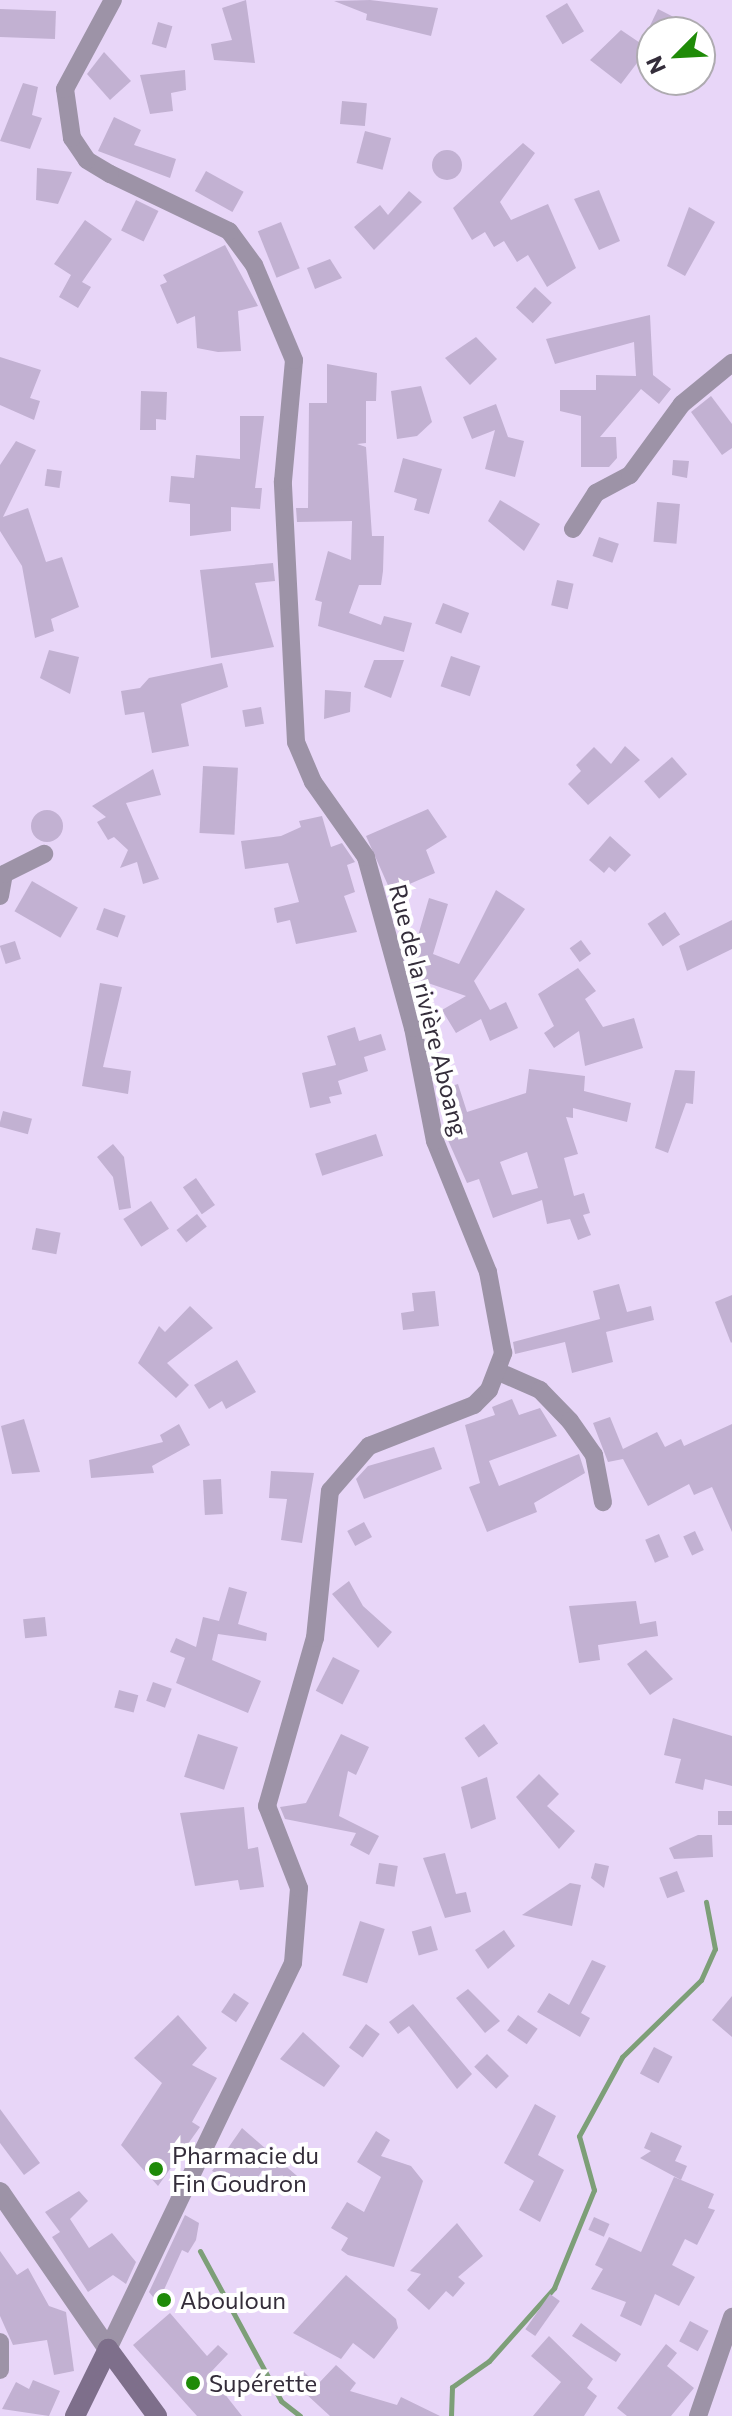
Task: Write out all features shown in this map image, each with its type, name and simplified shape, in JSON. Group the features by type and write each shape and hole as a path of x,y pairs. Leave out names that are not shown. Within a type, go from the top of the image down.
{"main road":[{"path":"75,2416 108,2349 157,2416"}],"street":[{"name":"Rue de la rivière Aboang","path":"113,0 65,89 72,138 87,160 110,174 229,231 254,265 294,360 283,481 296,742 313,782 366,857 413,1028 435,1141 500,1313 499,1372"},
{"path":"573,529 596,493 630,475 682,404 732,363"},
{"path":"0,896 4,874 44,854"},
{"path":"0,2192 108,2349 293,1963 299,1888 267,1806 315,1638 330,1491 369,1446 474,1405 499,1372 540,1390 570,1421 594,1455 603,1502"},
{"path":"698,2416 732,2317"},
{"path":"0,2342 0,2370"}],"building":[{"path":"246,0 255,63 214,60 211,44 232,40 222,8"},
{"path":"370,0 438,8 431,36 366,20 367,14 334,1"},
{"path":"567,3 584,31 563,44 546,16"},
{"path":"0,9 56,11 55,39 0,37"},
{"path":"658,9 672,16 655,16"},
{"path":"158,22 172,26 166,48 152,44"},
{"path":"621,30 636,40 636,64 621,84 590,60"},
{"path":"104,52 131,81 110,100 87,74"},
{"path":"185,70 186,90 171,93 173,111 150,114 140,75"},
{"path":"23,83 38,87 32,115 42,118 30,149 0,141"},
{"path":"342,101 367,103 365,126 340,124"},
{"path":"114,117 141,130 134,145 176,159 170,178 98,151"},
{"path":"365,131 391,138 383,170 356,163"},
{"path":"523,143 535,153 500,202 511,220 548,204 576,268 547,287 528,255 517,262 504,241 494,247 485,232 472,240 453,208"},
{"path":"447,150 458,154 462,165 458,176 447,180 436,176 432,165 436,154"},
{"path":"37,168 72,172 58,204 36,200"},
{"path":"206,171 244,192 232,212 195,191"},
{"path":"599,190 620,241 599,250 574,199"},
{"path":"409,191 422,202 374,250 354,227 380,205 388,215"},
{"path":"136,200 158,211 144,242 121,231"},
{"path":"689,207 715,222 685,276 667,266"},
{"path":"85,220 112,239 82,282 91,287 78,308 59,297 71,275 54,264"},
{"path":"281,222 300,268 277,278 258,231"},
{"path":"225,245 258,306 238,311 241,351 218,352 197,348 195,316 177,324 160,285 167,282 163,275"},
{"path":"330,259 342,278 315,289 307,268"},
{"path":"535,287 552,303 533,323 516,307"},
{"path":"650,315 653,375 671,389 659,404 641,389 600,437 616,437 617,458 609,467 581,467 581,416 560,411 560,390 596,390 596,375 636,376 634,342 555,364 546,339"},
{"path":"476,337 497,359 470,385 445,358"},
{"path":"0,357 41,370 30,398 40,401 34,420 0,405"},
{"path":"327,364 377,373 376,401 366,401 366,443 357,444 366,447 372,536 384,536 383,571 381,585 359,585 349,613 381,625 384,616 412,623 404,652 318,626 322,602 315,600 328,551 351,560 352,521 297,522 296,508 308,508 309,403 327,403"},
{"path":"421,386 432,422 417,436 397,439 391,391"},
{"path":"141,391 167,392 166,420 156,419 156,430 140,430"},
{"path":"711,396 732,424 732,448 722,455 691,412"},
{"path":"496,404 508,437 524,441 515,477 485,469 495,430 472,439 463,417"},
{"path":"240,416 264,416 255,488 262,488 260,509 231,507 231,531 190,536 190,504 169,502 171,476 194,478 196,455 240,459"},
{"path":"16,441 36,450 3,517 28,508 46,562 62,557 79,607 51,619 54,631 35,638 22,566 0,531 0,465"},
{"path":"403,458 442,469 429,514 414,510 417,499 394,492"},
{"path":"673,460 689,461 687,478 672,475"},
{"path":"47,469 62,471 59,488 45,486"},
{"path":"500,500 540,524 524,551 488,521"},
{"path":"657,502 680,504 676,544 654,542"},
{"path":"599,537 619,544 612,563 592,556"},
{"path":"273,563 275,581 255,583 274,647 211,658 200,570"},
{"path":"557,580 574,584 568,609 551,605"},
{"path":"443,603 469,613 461,634 435,624"},
{"path":"49,650 79,657 70,694 40,678"},
{"path":"451,656 480,666 470,696 441,686"},
{"path":"374,660 404,660 391,698 364,687"},
{"path":"222,663 228,687 181,704 189,746 152,753 144,712 125,715 121,691 140,688 149,678"},
{"path":"325,690 351,692 350,712 324,719"},
{"path":"261,707 264,724 245,727 242,710"},
{"path":"625,746 640,760 588,805 568,784 581,771 576,765 594,747 611,764"},
{"path":"672,757 687,774 659,799 644,781"},
{"path":"203,766 238,768 234,835 199,833"},
{"path":"153,769 161,795 126,803 159,879 143,884 137,862 120,868 128,850 114,837 108,840 97,822 106,817 92,806"},
{"path":"428,809 447,837 426,850 435,873 391,892 366,836"},
{"path":"47,810 58,815 63,826 58,837 47,842 36,837 31,826 36,815"},
{"path":"322,816 331,847 342,843 355,862 347,865 355,892 344,896 357,932 296,944 290,920 277,923 274,908 299,902 288,863 245,869 241,841 281,836 301,827 299,821"},
{"path":"610,836 631,855 615,872 609,867 604,873 589,860"},
{"path":"32,881 78,908 60,938 14,911"},
{"path":"496,890 525,909 474,981 490,1010 506,1002 518,1028 490,1041 481,1019 456,1033 442,1010 466,996 419,980 423,967 410,963 429,898 448,904 433,954 459,964"},
{"path":"104,908 126,916 118,937 96,930"},
{"path":"665,912 680,934 663,946 648,924"},
{"path":"732,920 732,949 687,971 679,946"},
{"path":"581,940 591,954 580,962 570,948"},
{"path":"15,941 21,959 6,964 0,946"},
{"path":"578,968 596,991 585,999 603,1027 634,1018 643,1048 585,1066 579,1031 554,1048 544,1033 554,1026 538,994"},
{"path":"100,983 122,987 103,1067 131,1071 128,1094 82,1086"},
{"path":"355,1027 359,1041 381,1034 386,1050 364,1057 368,1071 338,1081 342,1094 329,1097 331,1103 310,1108 302,1073 336,1065 327,1036"},
{"path":"529,1069 585,1076 584,1091 631,1103 627,1122 573,1108 573,1118 566,1117 578,1154 564,1158 574,1196 584,1193 590,1213 583,1215 591,1235 578,1240 570,1219 547,1224 542,1200 493,1218 479,1179 467,1183 447,1138 438,1090 458,1084 467,1112 526,1093","holes":["527,1152 538,1188 512,1195 500,1162"]},
{"path":"675,1070 695,1071 693,1104 686,1103 668,1153 655,1148"},
{"path":"3,1111 32,1119 28,1134 0,1127"},
{"path":"376,1134 383,1156 322,1176 315,1154"},
{"path":"113,1144 124,1157 131,1208 119,1210 113,1177 97,1157"},
{"path":"196,1178 215,1205 202,1214 183,1187"},
{"path":"151,1201 169,1229 141,1247 123,1219"},
{"path":"197,1214 207,1227 186,1243 177,1230"},
{"path":"36,1228 61,1233 56,1254 32,1250"},
{"path":"619,1284 627,1312 651,1306 654,1320 606,1332 613,1362 572,1373 565,1342 515,1354 513,1342 600,1319 593,1291"},
{"path":"435,1291 439,1326 403,1330 401,1313 414,1311 412,1293"},
{"path":"732,1295 732,1342 731,1343 715,1302"},
{"path":"190,1306 213,1328 167,1363 189,1385 176,1398 138,1363 159,1326 165,1332"},
{"path":"237,1360 256,1392 226,1409 222,1401 209,1409 194,1385"},
{"path":"512,1399 519,1415 540,1408 557,1436 489,1461 499,1486 579,1454 585,1473 534,1503 537,1512 487,1532 469,1487 480,1483 465,1425 495,1415 492,1407"},
{"path":"610,1417 623,1449 657,1432 665,1447 681,1439 684,1446 732,1424 732,1532 712,1487 694,1495 689,1484 648,1506 623,1459 608,1462 593,1423"},
{"path":"24,1419 40,1472 12,1474 1,1426"},
{"path":"179,1424 190,1445 152,1466 154,1473 91,1478 89,1460 163,1442 160,1435"},
{"path":"434,1447 442,1469 364,1499 356,1479 368,1466"},
{"path":"271,1471 314,1473 302,1543 281,1540 287,1499 269,1498"},
{"path":"221,1479 223,1514 205,1515 203,1480"},
{"path":"364,1522 372,1537 355,1546 347,1531"},
{"path":"695,1531 704,1550 692,1556 683,1536"},
{"path":"659,1534 669,1557 655,1563 645,1540"},
{"path":"349,1581 363,1606 392,1632 378,1648 332,1594"},
{"path":"229,1587 247,1592 238,1624 267,1633 266,1641 218,1634 212,1660 261,1681 248,1713 176,1683 185,1658 170,1652 176,1638 196,1647 203,1617 219,1621"},
{"path":"636,1601 640,1624 656,1621 658,1636 598,1645 600,1660 579,1663 569,1606"},
{"path":"45,1617 47,1636 25,1638 23,1619"},
{"path":"646,1650 673,1679 650,1695 627,1664"},
{"path":"333,1657 360,1671 342,1704 316,1691"},
{"path":"153,1682 172,1689 165,1708 146,1701"},
{"path":"119,1690 138,1695 134,1713 114,1707"},
{"path":"673,1718 732,1736 732,1786 705,1779 703,1790 675,1783 681,1759 664,1755"},
{"path":"484,1724 498,1743 479,1758 465,1738"},
{"path":"198,1734 238,1747 224,1790 184,1777"},
{"path":"341,1734 369,1747 356,1775 348,1771 339,1816 379,1836 369,1855 350,1845 356,1833 285,1819 280,1807 306,1803"},
{"path":"539,1774 559,1794 547,1806 575,1831 559,1849 516,1797"},
{"path":"487,1777 496,1819 471,1829 461,1787"},
{"path":"244,1807 248,1849 258,1847 264,1887 240,1890 238,1880 195,1886 180,1813"},
{"path":"718,1811 732,1811 732,1825 718,1825"},
{"path":"698,1835 712,1835 713,1857 674,1859 669,1848"},
{"path":"445,1853 456,1894 466,1892 471,1912 445,1918 423,1858"},
{"path":"379,1863 398,1866 394,1887 376,1884"},
{"path":"595,1863 609,1866 604,1888 591,1878"},
{"path":"677,1871 685,1892 667,1898 659,1878"},
{"path":"570,1883 581,1885 572,1926 522,1915"},
{"path":"360,1921 385,1929 367,1983 342,1975"},
{"path":"431,1926 438,1950 419,1956 412,1932"},
{"path":"504,1930 515,1946 488,1969 475,1950"},
{"path":"592,1960 606,1966 581,2013 590,2018 580,2037 537,2012 549,1993 569,2005"},
{"path":"468,1989 500,2021 485,2033 456,1998"},
{"path":"234,1993 249,2003 236,2022 221,2012"},
{"path":"732,1996 732,2037 712,2020"},
{"path":"413,2004 472,2074 457,2089 409,2026 398,2034 389,2022"},
{"path":"178,2015 207,2048 192,2065 217,2078 192,2122 200,2127 158,2186 121,2145 162,2083 134,2058"},
{"path":"518,2015 538,2029 527,2044 507,2031"},
{"path":"366,2024 380,2034 363,2057 349,2047"},
{"path":"303,2032 340,2066 324,2087 280,2059"},
{"path":"654,2047 673,2057 658,2083 640,2073"},
{"path":"487,2054 509,2076 496,2089 474,2067"},
{"path":"535,2104 556,2116 538,2155 564,2170 540,2222 519,2210 534,2181 504,2163"},
{"path":"0,2109 40,2163 24,2175 0,2143"},
{"path":"242,2128 304,2182 292,2196 263,2170 248,2191 212,2171"},
{"path":"376,2131 390,2140 381,2156 411,2166 423,2181 394,2267 348,2255 341,2250 348,2238 331,2228 347,2202 364,2212 381,2177 357,2162"},
{"path":"651,2132 682,2146 675,2161 687,2166 681,2180 640,2158 651,2151 644,2148"},
{"path":"674,2177 714,2194 708,2208 715,2210 697,2245 685,2239 672,2265 695,2277 679,2306 655,2294 641,2326 620,2316 626,2302 591,2289 603,2269 595,2265 609,2237 641,2252"},
{"path":"79,2191 88,2201 70,2219 89,2248 112,2233 136,2262 126,2284 113,2275 88,2292 52,2237 60,2232 45,2212"},
{"path":"185,2215 199,2223 196,2240 188,2253 182,2250 158,2303 149,2292"},
{"path":"594,2217 610,2224 604,2237 588,2230"},
{"path":"457,2223 483,2256 458,2277 465,2283 453,2297 446,2291 429,2310 407,2290 421,2274 410,2271"},
{"path":"0,2251 17,2275 28,2268 49,2306 66,2312 74,2371 54,2375 47,2340 13,2345 0,2316"},
{"path":"346,2275 396,2319 398,2328 374,2359 353,2343 341,2359 293,2333"},
{"path":"550,2294 560,2301 535,2336 525,2329"},
{"path":"170,2313 207,2356 218,2345 228,2354 209,2374 242,2416 197,2416 133,2345"},
{"path":"690,2321 709,2331 698,2351 679,2341"},
{"path":"581,2323 621,2354 616,2362 572,2336"},
{"path":"549,2336 593,2379 587,2388 597,2396 584,2416 533,2416 561,2382 531,2356"},
{"path":"666,2344 677,2353 667,2366 694,2388 671,2416 627,2416 617,2408"},
{"path":"336,2365 356,2383 350,2391 397,2405 401,2397 440,2416 330,2416 294,2383 304,2372 317,2385"},
{"path":"33,2380 60,2391 49,2416 2,2409 16,2382 29,2389"}],"waterway":[{"path":"451,2416 452,2387 489,2361 554,2288 594,2190 579,2136 622,2057 701,1980 715,1949 706,1902"},
{"path":"200,2251 281,2401 300,2416"}],"place":[{"name":"Pharmacie du Fin Goudron","path":"156,2169"},
{"name":"Abouloun","path":"164,2300"},
{"name":"Supérette","path":"193,2383"}]}
